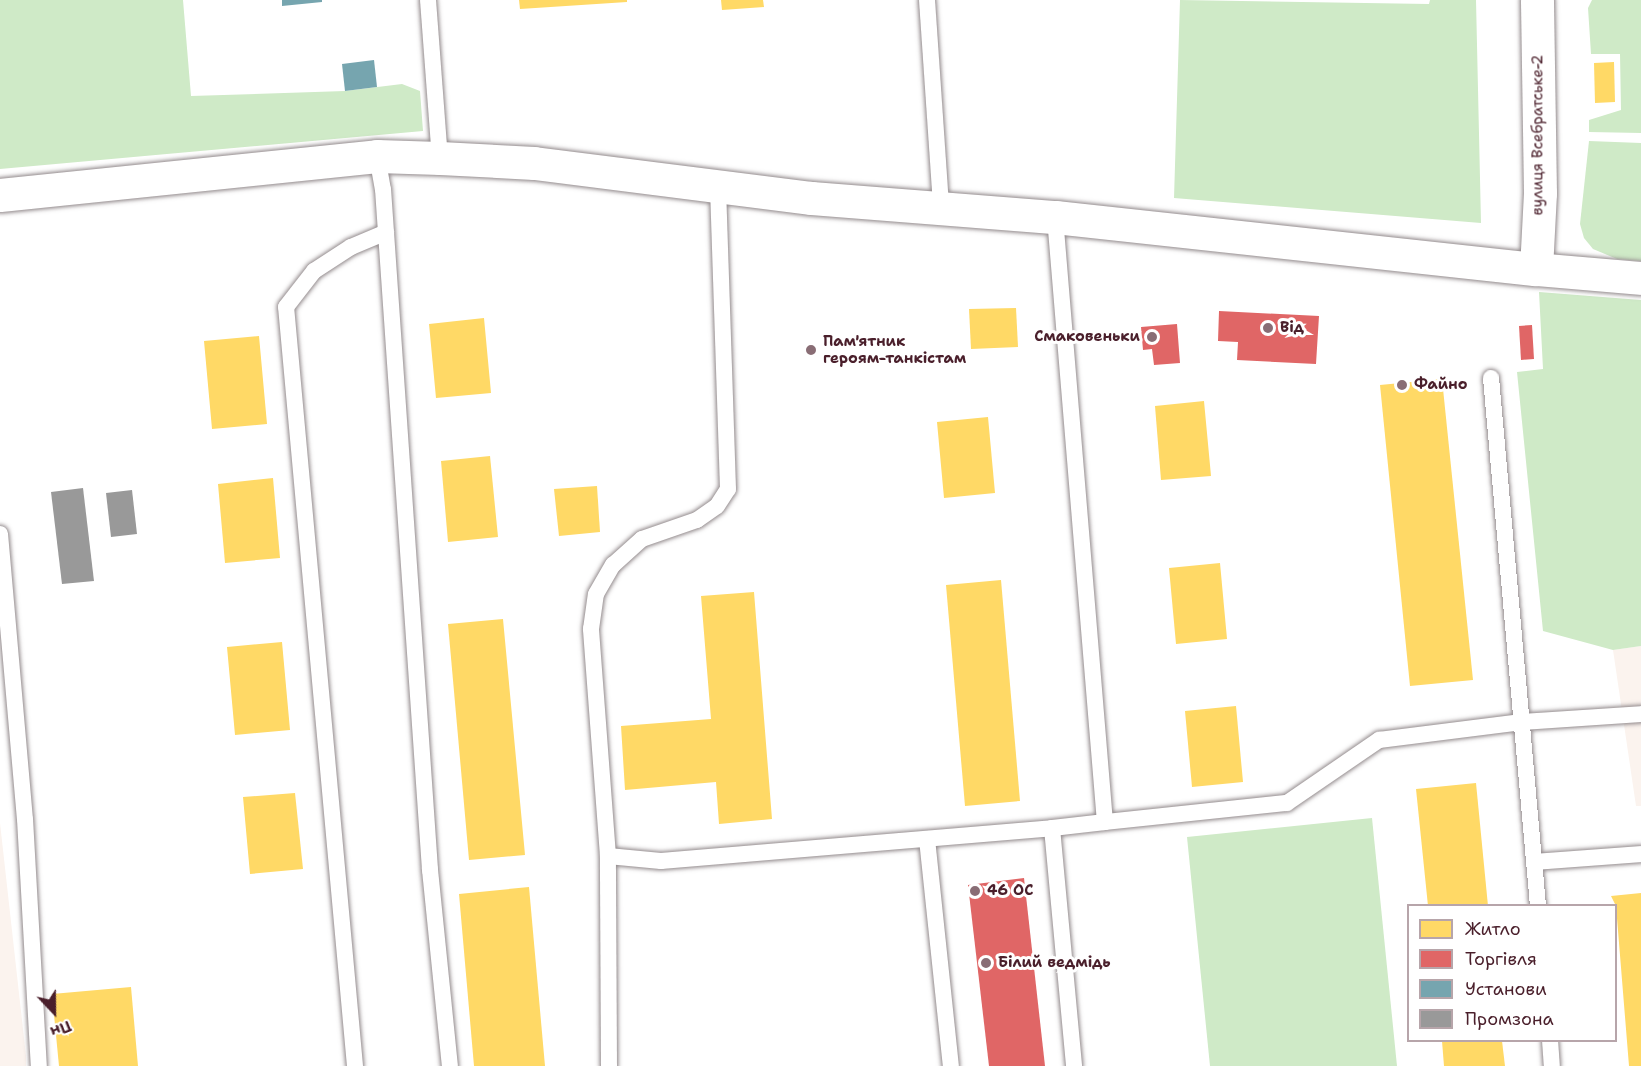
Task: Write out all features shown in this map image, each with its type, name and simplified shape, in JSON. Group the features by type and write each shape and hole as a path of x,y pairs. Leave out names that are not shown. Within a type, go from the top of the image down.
{"street":[{"name":"вулиця Всебратське-2","path":"1536,269 1540,193 1537,0"},
{"path":"0,195 377,156 440,158 534,163 718,187 1055,217 1641,279"}],"lane":[{"path":"428,0 440,158"},
{"path":"927,0 941,208"},
{"path":"377,156 386,232 430,870 450,1066"},
{"path":"609,1066 608,856 591,629 596,594 613,565 642,540 697,520 717,506 728,489 718,187"},
{"path":"1055,217 1105,822"},
{"path":"355,1066 286,307 314,272 351,247 386,232"},
{"path":"1491,378 1538,904"},
{"path":"0,534 24,819 39,1066"},
{"path":"608,856 661,861 1052,828 1287,803 1379,740 1522,722 1641,714"},
{"path":"1052,828 1074,1066"},
{"path":"927,839 951,1066"},
{"path":"1535,862 1641,854"},
{"path":"1550,1042 1552,1066"}],"shaded area":[{"path":"1641,646 1641,806 1636,806 1613,650"},
{"path":"0,823 26,1056 26,1066 0,1066"}],"green space":[{"path":"0,0 183,0 191,96 345,91 402,84 420,91 423,131 0,169"},
{"path":"1180,0 1429,4 1430,0 1476,0 1481,223 1174,198"},
{"path":"1592,0 1641,0 1641,133 1589,132 1589,120 1621,110 1620,54 1591,54 1588,8"},
{"path":"1589,141 1641,143 1641,261 1617,259 1593,249 1584,238 1580,224"},
{"path":"1539,292 1641,300 1641,646 1613,650 1543,631 1517,372 1543,369"},
{"path":"1372,818 1397,1066 1210,1066 1187,837"}],"building: Житло":[{"path":"519,0 627,0 627,2 520,9"},
{"path":"721,0 763,0 764,7 722,10"},
{"path":"1614,62 1615,102 1595,103 1594,63"},
{"path":"1016,308 1018,347 971,349 969,309"},
{"path":"484,318 491,393 436,398 429,324"},
{"path":"259,336 267,424 212,429 204,341"},
{"path":"1442,379 1473,680 1410,686 1380,385"},
{"path":"1204,401 1211,476 1161,480 1155,406"},
{"path":"988,417 995,493 944,498 937,422"},
{"path":"490,456 498,537 448,542 441,461"},
{"path":"273,478 280,558 225,563 218,484"},
{"path":"597,486 600,532 559,536 554,489"},
{"path":"1220,563 1227,639 1176,644 1169,568"},
{"path":"1001,580 1020,801 965,806 946,585"},
{"path":"754,592 772,819 719,824 716,782 625,790 621,726 711,719 701,596"},
{"path":"503,619 525,855 469,860 448,624"},
{"path":"282,642 290,730 235,735 227,647"},
{"path":"1236,706 1243,782 1192,787 1185,711"},
{"path":"1476,783 1488,904 1428,904 1416,789"},
{"path":"295,793 303,869 250,874 243,797"},
{"path":"529,887 545,1066 474,1066 459,894"},
{"path":"1641,893 1641,1066 1629,1066 1617,904 1611,896"},
{"path":"131,987 138,1066 59,1066 52,994"},
{"path":"1442,1042 1502,1042 1505,1066 1444,1066"}],"building: Торгівля":[{"name":"Від","path":"1219,311 1319,316 1316,364 1237,360 1238,342 1218,341"},
{"path":"1177,324 1180,363 1154,365 1152,349 1143,350 1141,327"},
{"path":"1532,325 1534,359 1521,360 1519,326"},
{"path":"1024,878 1045,1066 989,1066 968,885"}],"building: Установи":[{"path":"282,0 322,0 322,2 282,6"},
{"path":"374,60 377,87 345,91 342,64"}],"building: Промзона":[{"path":"83,488 94,581 62,584 51,492"},
{"path":"132,490 137,534 111,537 106,493"}],"place":[{"name":"Від","path":"1268,328"},
{"name":"Смаковеньки","path":"1152,337"},
{"name":"Пам'ятник героям-танкістам","path":"811,350"},
{"name":"Файно","path":"1402,385"},
{"name":"46 ОС","path":"975,891"},
{"name":"Білий ведмідь","path":"986,963"}]}
